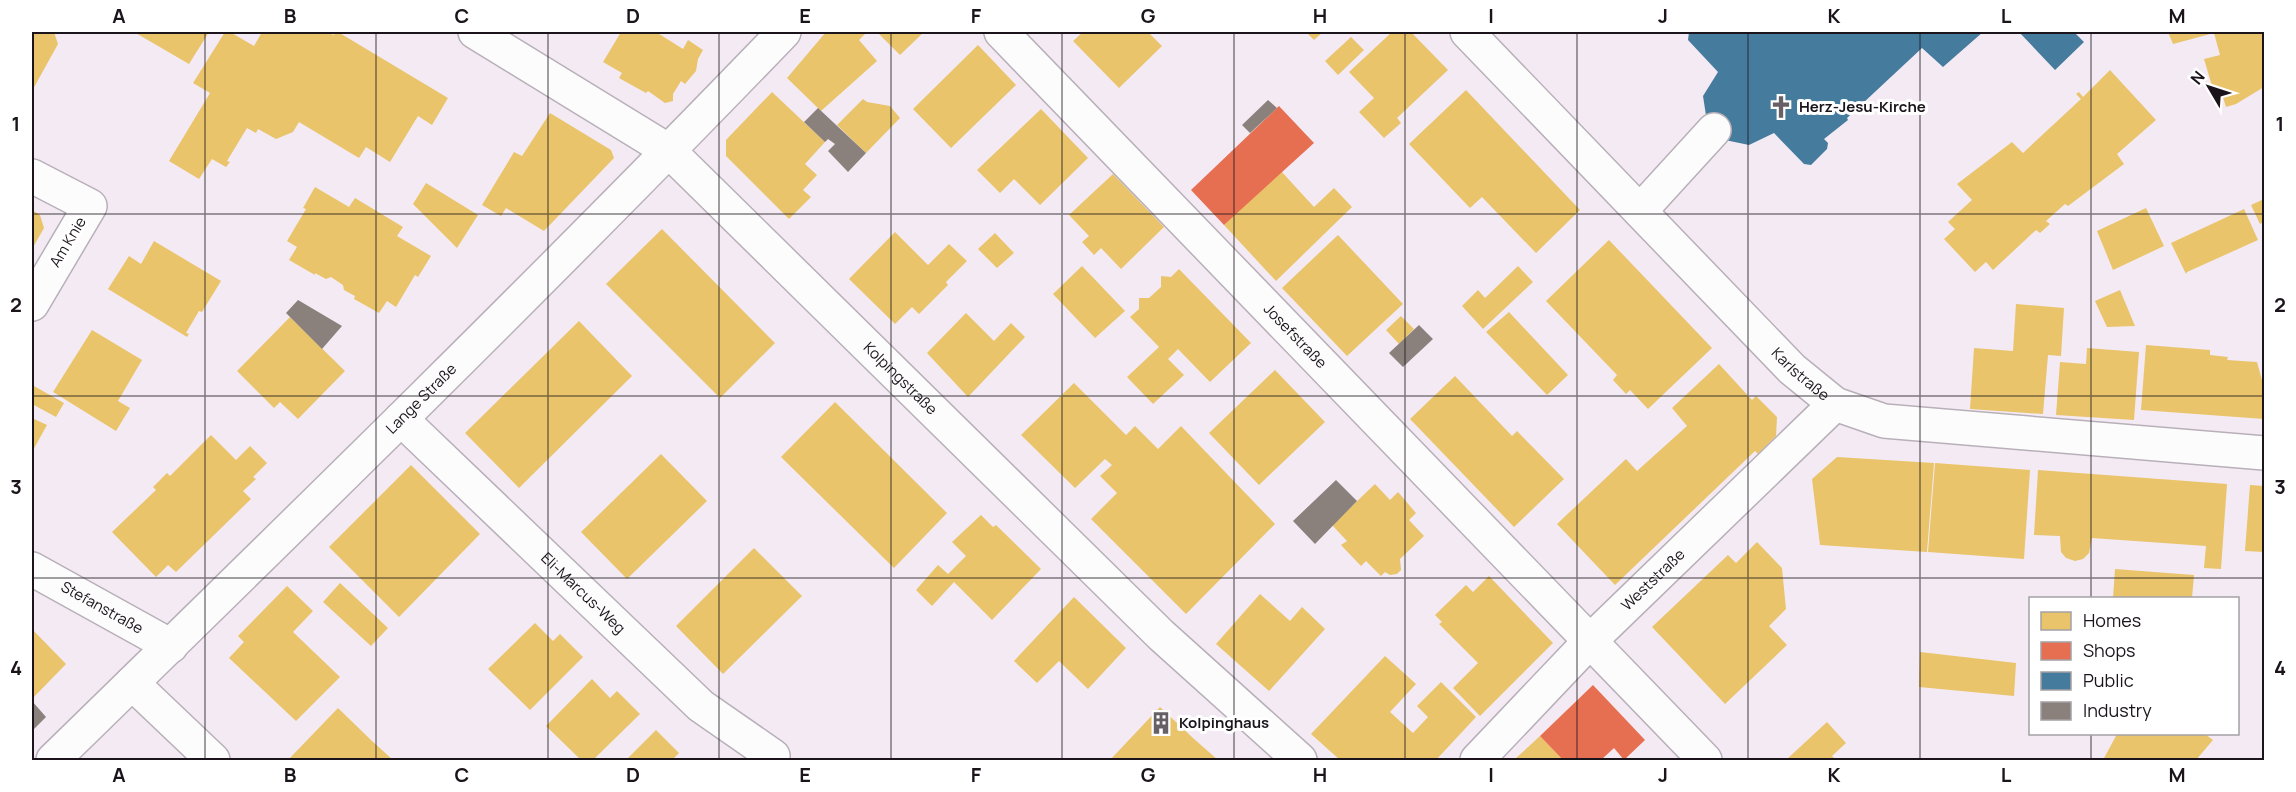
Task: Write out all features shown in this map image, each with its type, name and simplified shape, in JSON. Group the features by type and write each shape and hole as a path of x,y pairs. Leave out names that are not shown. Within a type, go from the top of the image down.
{"street":[{"name":"Kolpingstraße","path":"475,32 669,151 1161,635 1300,760"},
{"name":"Lange Straße","path":"53,760 401,419 669,151 784,32"},
{"name":"Josefstraße","path":"1001,32 1705,760"},
{"name":"Karlstraße","path":"1467,32 1792,369 1835,404 1884,421 2265,453"},
{"path":"1640,211 1714,130"},
{"name":"Am Knie","path":"32,176 90,206 32,304"},
{"name":"Weststraße","path":"1477,760 1591,640 1835,404"},
{"name":"Eli-Marcus-Weg","path":"401,419 701,706 773,756"},
{"name":"Stefanstraße","path":"32,569 171,646"},
{"path":"132,683 213,760"}],"building: Homes":[{"path":"32,32 54,32 58,44 32,91"},
{"path":"134,32 209,32 189,64"},
{"path":"225,32 230,32 254,46 262,32 328,32 333,35 338,32 448,98 432,125 418,116 390,162 366,147 359,158 299,122 293,132 276,139 258,129 256,133 247,128 227,161 230,162 226,167 212,159 199,179 169,161 210,93 193,83"},
{"path":"621,32 656,32 683,49 688,40 703,50 698,59 696,71 685,84 681,81 673,94 673,101 665,103 648,91 646,93 619,78 622,73 603,62"},
{"path":"826,32 867,32 859,40 877,61 821,111 787,78"},
{"path":"877,32 924,32 900,55"},
{"path":"1083,32 1148,32 1162,46 1119,88 1073,41"},
{"path":"1306,32 1323,32 1314,40"},
{"path":"1392,32 1411,32 1448,70 1397,118 1401,123 1384,138 1359,112 1374,98 1349,72"},
{"path":"2168,32 2264,32 2264,87 2236,104 2226,107 2222,94 2215,96 2204,59 2220,55 2214,33 2173,44"},
{"path":"1351,37 1364,50 1338,75 1325,61"},
{"path":"978,45 1016,85 951,148 913,109"},
{"path":"2110,70 2156,120 2117,154 2124,164 2068,206 2065,204 2046,221 2050,224 2040,233 2036,230 1993,270 1986,262 1975,272 1944,239 1955,229 1948,222 1972,200 1957,184 2012,142 2023,153 2081,99 2076,94 2079,92 2083,97"},
{"path":"1466,90 1580,210 1536,253 1482,197 1470,208 1409,144"},
{"path":"772,92 825,142 805,164 817,175 803,190 811,197 789,219 726,156 726,140"},
{"path":"863,99 867,102 890,106 900,118 866,153 837,125"},
{"path":"1041,109 1088,158 1040,205 1014,179 1000,193 977,170"},
{"path":"550,113 611,150 614,158 544,231 506,208 501,216 482,205 514,152 522,156"},
{"path":"1281,171 1314,207 1334,188 1352,207 1276,281 1224,225"},
{"path":"1113,174 1164,227 1121,269 1101,248 1094,255 1082,242 1089,236 1069,215"},
{"path":"426,183 478,215 457,248 413,204"},
{"path":"315,187 349,207 355,198 403,227 397,236 431,256 418,277 415,275 396,307 387,301 379,313 354,299 355,296 344,290 343,285 331,277 326,279 315,273 315,275 289,260 297,247 287,241 306,209 303,208"},
{"path":"2264,199 2264,222 2260,224 2251,205"},
{"path":"2146,208 2164,246 2113,270 2097,231"},
{"path":"2244,209 2258,240 2186,274 2171,243"},
{"path":"32,210 40,215 44,228 32,249"},
{"path":"662,229 775,343 720,398 606,284"},
{"path":"895,232 928,265 949,244 967,261 946,282 948,285 919,314 912,307 895,324 849,279"},
{"path":"995,233 1014,253 997,268 978,249"},
{"path":"1338,235 1403,304 1347,356 1282,288"},
{"path":"1609,240 1712,348 1648,409 1630,390 1626,394 1613,380 1617,375 1546,301"},
{"path":"154,241 221,281 202,312 199,311 186,333 189,334 187,337 108,289 129,256 141,264"},
{"path":"1082,266 1125,311 1095,338 1053,294"},
{"path":"1518,266 1533,282 1483,329 1462,306 1478,290 1485,298"},
{"path":"1179,269 1251,343 1210,382 1178,349 1168,359 1184,375 1153,404 1127,377 1159,347 1130,317 1139,309 1139,298 1149,298 1161,287 1161,276 1171,277"},
{"path":"2120,290 2135,326 2107,327 2095,301"},
{"path":"2016,304 2064,308 2061,356 2048,355 2043,414 1970,409 1974,348 2013,351"},
{"path":"1509,312 1568,375 1547,395 1486,332"},
{"path":"966,313 994,341 1011,323 1025,337 968,397 927,353"},
{"path":"1401,316 1414,329 1399,344 1386,330"},
{"path":"290,317 345,371 298,419 280,402 274,408 237,371"},
{"path":"579,321 632,376 519,488 465,433"},
{"path":"92,330 142,360 118,401 130,408 116,431 53,392"},
{"path":"2146,345 2210,350 2210,355 2228,357 2227,360 2257,362 2262,380 2264,380 2264,419 2141,410"},
{"path":"2087,348 2139,352 2134,420 2056,415 2060,362 2086,364"},
{"path":"1719,364 1752,400 1756,396 1777,417 1776,436 1758,454 1755,451 1615,585 1557,524 1626,459 1637,471 1687,426 1672,408"},
{"path":"1275,370 1325,422 1259,485 1209,433"},
{"path":"1455,376 1512,436 1517,431 1564,479 1514,527 1410,419"},
{"path":"1074,383 1126,435 1135,426 1158,449 1181,426 1275,524 1186,614 1091,519 1117,493 1100,476 1112,465 1105,459 1075,488 1021,435"},
{"path":"34,386 64,403 56,417 32,404"},
{"path":"835,402 947,513 894,568 781,457"},
{"path":"32,418 47,425 32,452"},
{"path":"211,435 236,460 250,446 267,463 253,477 256,479 243,491 251,499 176,572 168,565 156,577 112,532 156,490 153,487 167,473 170,476"},
{"path":"661,454 707,501 627,579 581,532"},
{"path":"1837,457 1934,463 1927,552 1820,545 1812,479"},
{"path":"1935,463 2030,470 2024,559 1928,552"},
{"path":"411,465 480,534 399,617 329,547"},
{"path":"2038,470 2227,484 2221,569 2204,568 2206,546 2092,538 2089,553 2083,559 2075,561 2066,558 2061,552 2060,536 2034,535"},
{"path":"1375,484 1390,500 1398,492 1416,513 1409,520 1424,536 1400,559 1401,570 1397,574 1390,575 1385,572 1381,576 1366,561 1361,566 1341,545 1347,541 1332,525"},
{"path":"2250,485 2264,486 2264,552 2245,551"},
{"path":"981,515 993,527 996,525 1041,569 992,620 954,582 932,606 916,590 938,565 948,574 966,556 952,542"},
{"path":"1757,542 1782,568 1786,609 1769,626 1787,645 1725,704 1652,627 1728,555 1736,563"},
{"path":"754,548 802,596 723,674 676,626"},
{"path":"2115,569 2194,575 2192,597 2113,597"},
{"path":"1489,576 1553,643 1480,716 1453,688 1478,663 1439,624 1442,622 1435,615 1466,585 1473,592"},
{"path":"340,583 388,628 371,646 323,602"},
{"path":"287,586 313,611 293,632 340,677 296,721 229,658 244,642 238,636"},
{"path":"1260,594 1290,621 1302,607 1325,629 1269,691 1216,644"},
{"path":"1074,597 1126,648 1088,689 1059,661 1037,683 1014,661"},
{"path":"535,623 553,641 560,634 583,657 530,710 488,669"},
{"path":"32,629 66,664 32,699"},
{"path":"1920,652 2016,663 2014,696 1919,687"},
{"path":"1385,656 1416,684 1390,712 1413,733 1428,717 1417,706 1441,682 1476,717 1436,760 1340,760 1311,734"},
{"path":"592,679 610,698 617,691 640,714 593,760 581,760 546,726"},
{"name":"Kolpinghaus","path":"1160,707 1193,738 1218,760 1110,760"},
{"path":"338,708 372,741 393,760 288,760"},
{"path":"1827,722 1846,743 1832,756 1836,760 1786,760"},
{"path":"656,730 679,753 672,760 626,760"},
{"path":"2116,735 2206,735 2213,740 2196,760 2103,760"},
{"path":"1540,736 1563,760 1514,760"}],"building: Shops":[{"path":"1279,106 1314,143 1224,225 1191,190"},
{"path":"1593,685 1645,740 1624,760 1614,748 1601,760 1563,760 1540,736"}],"building: Public":[{"name":"Herz-Jesu-Kirche","path":"1689,32 1983,32 1943,67 1922,48 1847,118 1848,120 1824,139 1828,143 1827,149 1811,165 1804,164 1774,133 1749,145 1725,140 1707,122 1703,96 1718,72 1688,40"},
{"path":"2019,32 2074,32 2084,42 2055,70"}],"building: Industry":[{"path":"1268,100 1277,108 1250,133 1242,125"},
{"path":"818,108 866,153 848,172 828,151 835,144 828,139 825,142 804,122"},
{"path":"298,300 342,326 322,349 286,313"},
{"path":"1419,325 1433,339 1403,367 1389,353"},
{"path":"1336,480 1357,501 1315,544 1293,521"},
{"path":"32,701 46,717 32,731"}],"place":[{"name":"Herz-Jesu-Kirche","path":"1781,107"},
{"name":"Kolpinghaus","path":"1161,723"}]}
